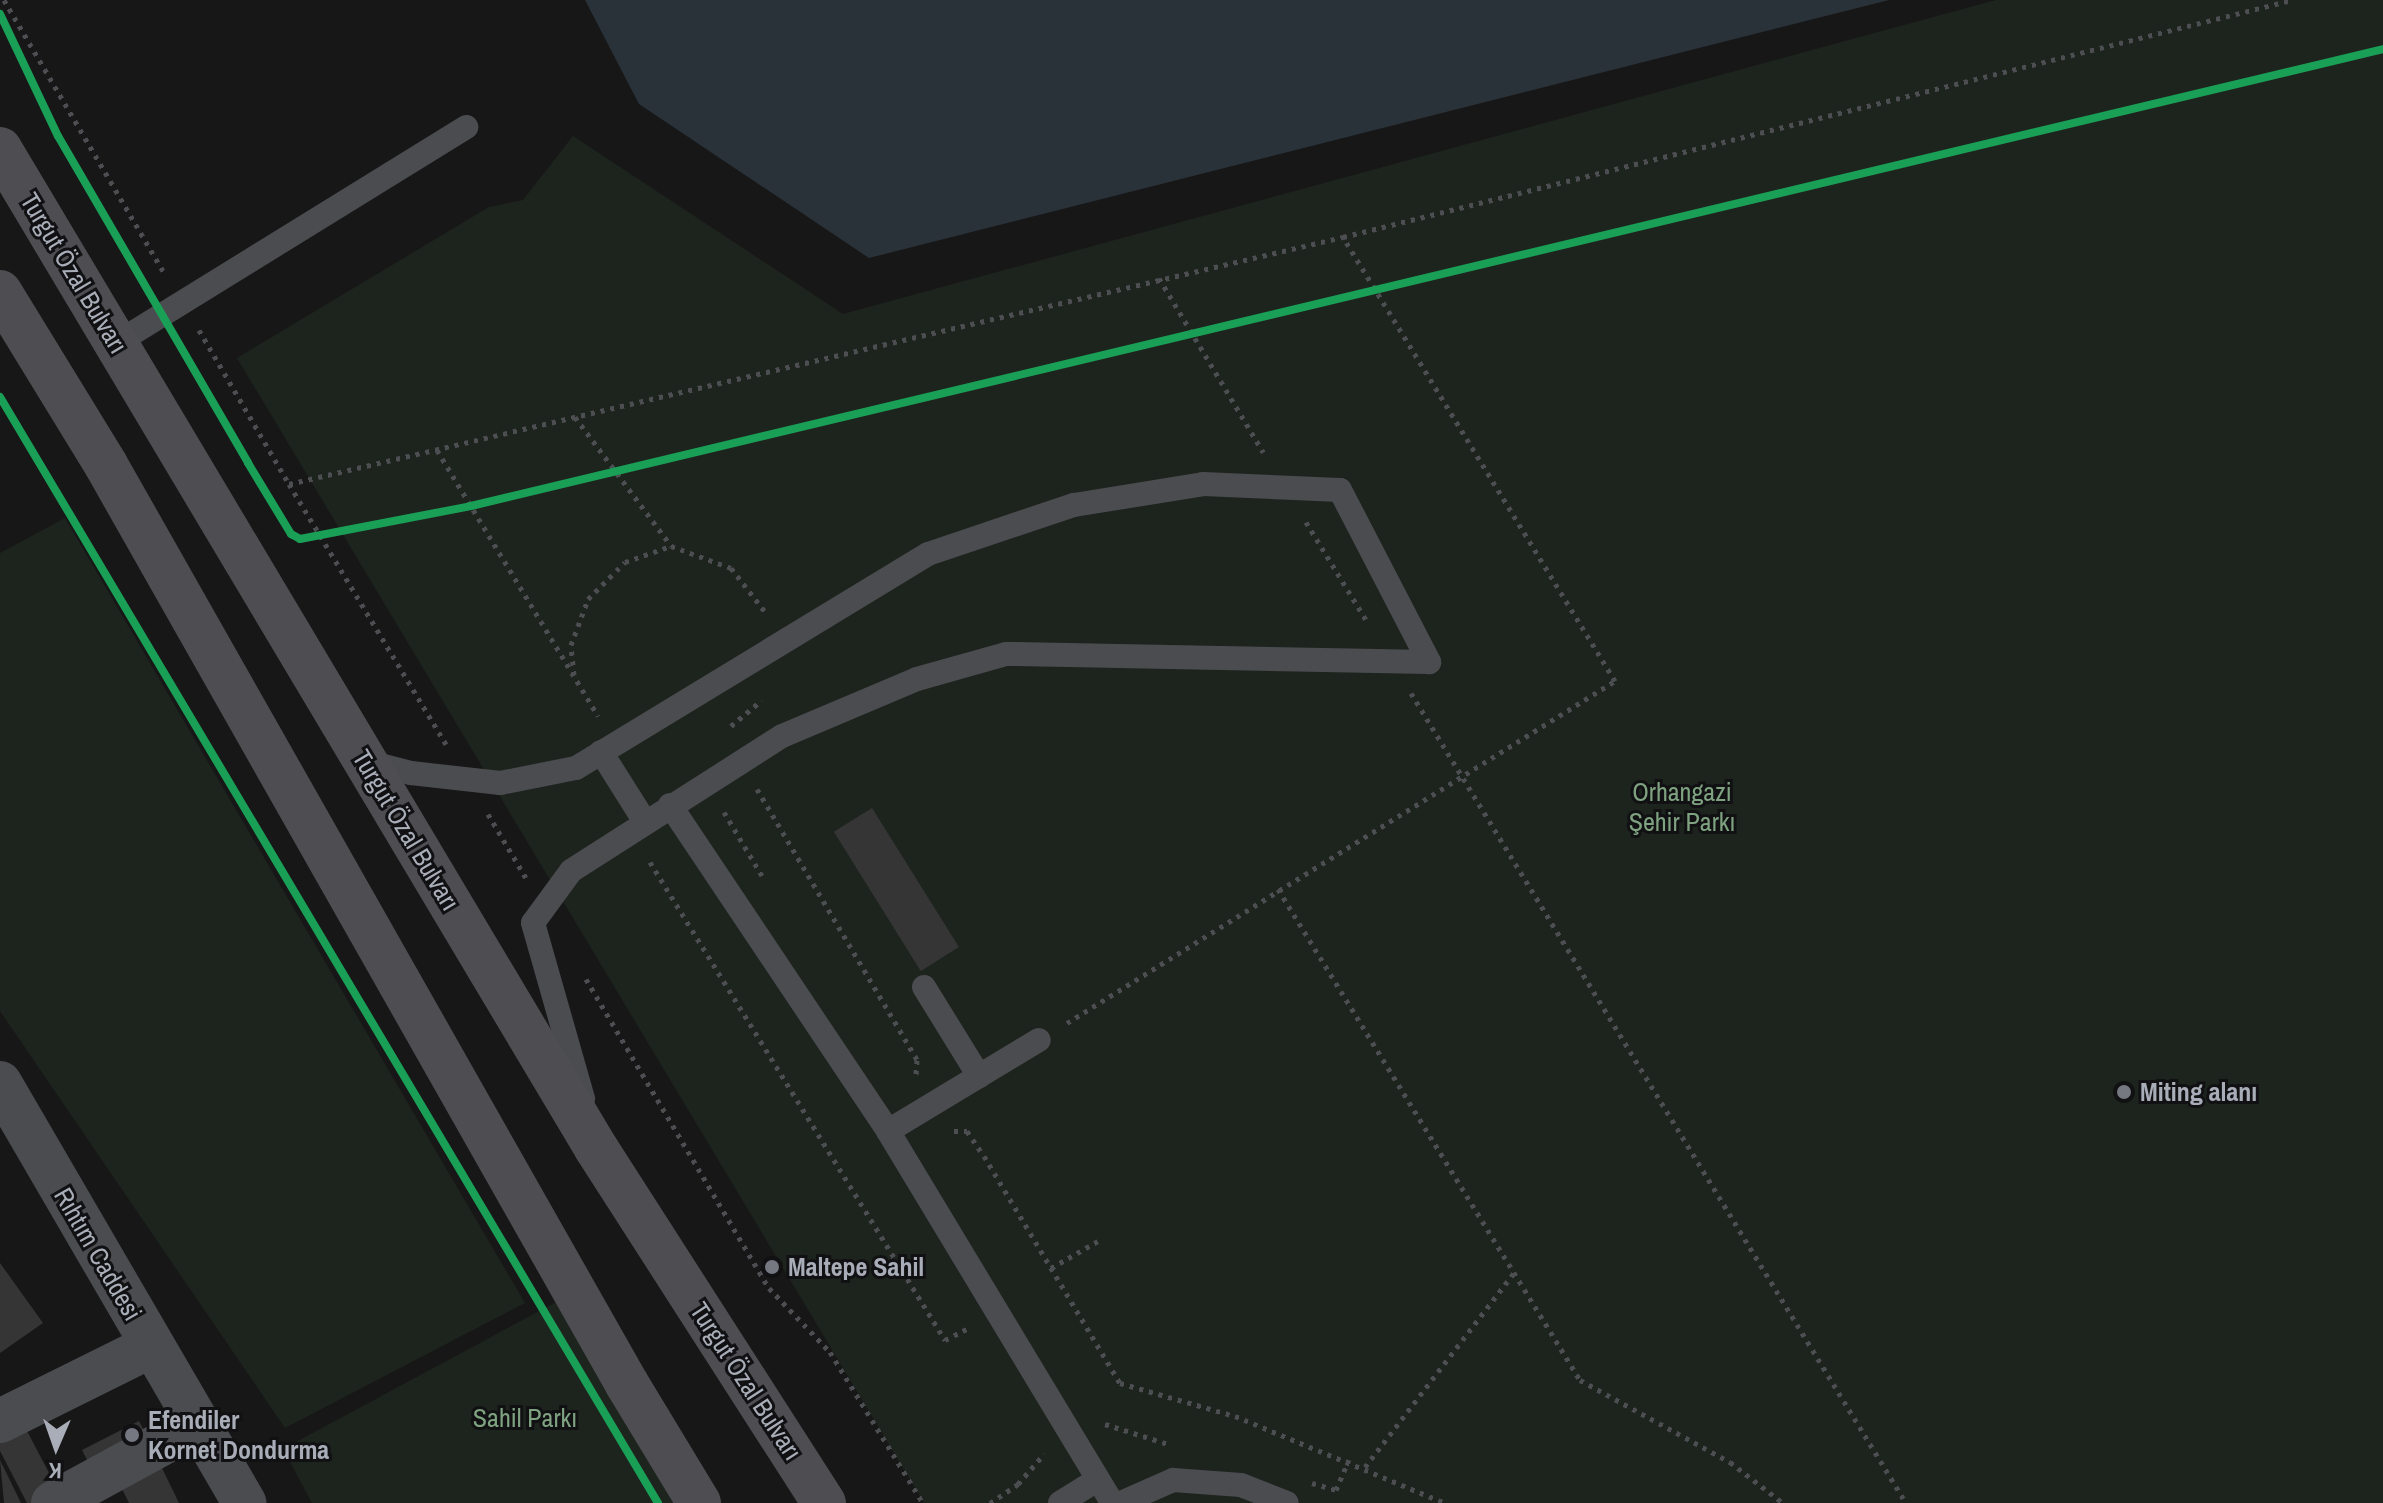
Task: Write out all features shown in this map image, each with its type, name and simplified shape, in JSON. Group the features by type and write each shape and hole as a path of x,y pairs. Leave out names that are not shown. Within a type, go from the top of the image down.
{"highway":[{"name":"Turgut Özal Bulvarı","path":"0,149 596,1148 824,1503"},
{"path":"0,292 106,465 611,1357 699,1503"},
{"path":"106,465 167,431"}],"street":[{"name":"Rıhtım Caddesi","path":"0,1083 244,1503"},
{"path":"0,1421 151,1346"},
{"name":"Rıhtım Caddesi","path":"196,1425 232,1503"},
{"path":"53,1503 196,1425"}],"lane":[{"path":"115,344 181,300 466,127"},
{"path":"365,761 500,783 576,768 772,646 928,554 1074,505 1203,484 1340,490 1429,662 1006,654 917,679 782,736 571,871 533,923 596,1148"},
{"path":"608,748 888,1131 1112,1503"},
{"path":"924,987 979,1076"},
{"path":"888,1131 1039,1040"},
{"path":"1060,1503 1097,1480"},
{"path":"1121,1503 1173,1480 1241,1485 1287,1503"}],"path":[{"path":"4,0 289,484 315,537 468,780 544,908"},
{"path":"289,484 1343,237 2292,0"},
{"path":"0,14 20,50"},
{"path":"1039,1040 1460,774 1615,681 1373,293 1343,237"},
{"path":"1159,278 1906,1503"},
{"path":"1358,296 1388,289"},
{"path":"1177,340 1207,332"},
{"path":"575,417 611,471 671,546 731,568 765,605 772,646 762,700 743,736 741,761 917,1060 916,1078 907,1085"},
{"path":"437,450 574,675 608,748"},
{"path":"597,475 627,468"},
{"path":"456,509 485,503"},
{"path":"315,537 335,533"},
{"path":"574,675 571,645 588,599 625,562 671,546"},
{"path":"762,700 721,738 710,767 721,807 769,887"},
{"path":"657,814 676,844 648,863 945,1340 973,1327 981,1340"},
{"path":"1278,889 1580,1380 1730,1462 1783,1503"},
{"path":"584,976 769,1288 830,1352 923,1503"},
{"path":"943,1130 967,1131 1120,1383 1235,1416 1349,1460 1445,1503"},
{"path":"1051,1268 1098,1241"},
{"path":"1365,1467 1514,1273"},
{"path":"1093,1418 1121,1432 1182,1448"},
{"path":"990,1503 1018,1484 1045,1456 1042,1446"},
{"path":"1298,1478 1336,1490 1349,1460"}],"green space":[{"name":"Orhangazi Şehir Parkı","path":"1996,0 2383,0 2383,1503 924,1503 237,358 489,207 523,200 573,136 843,314"},
{"path":"65,518 525,1303 285,1428 0,1011 0,553"},
{"name":"Sahil Parkı","path":"556,1302 675,1503 312,1503 283,1449"}],"shaded area":[{"path":"585,0 1889,0 869,258 639,104"}],"building":[{"path":"872,808 959,947 921,971 834,832"},
{"path":"0,1263 43,1323 0,1353"},
{"path":"139,1421 150,1443 93,1472 82,1450"},
{"path":"25,1427 60,1494 43,1503 27,1503 0,1451 0,1440"},
{"path":"0,1460 21,1503 4,1503"},
{"path":"162,1468 179,1503 129,1503 121,1487"}],"cycle path":[{"path":"0,14 58,136 248,463 291,534 300,539 471,506 2383,49"},
{"path":"0,397 658,1503"}],"place":[{"name":"Miting alanı","path":"2124,1092"},
{"name":"Maltepe Sahil","path":"772,1267"},
{"name":"Efendiler Kornet Dondurma","path":"132,1435"}]}
